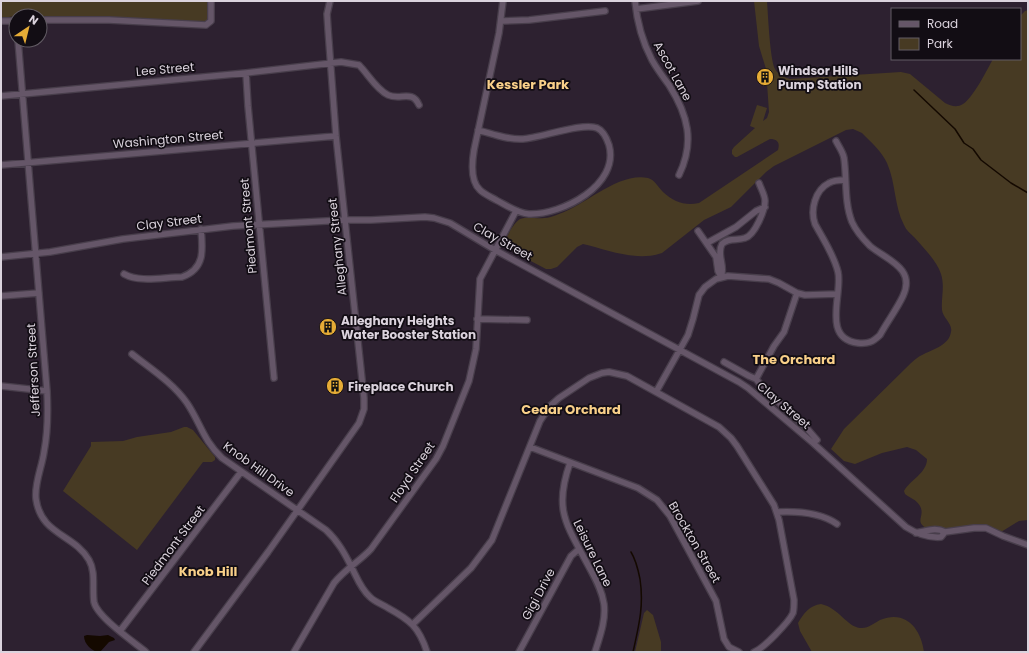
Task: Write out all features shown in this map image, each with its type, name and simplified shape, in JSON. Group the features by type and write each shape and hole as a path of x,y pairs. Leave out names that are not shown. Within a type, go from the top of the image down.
{"street":[{"path":"48,20 109,20 206,25 209,24 211,19 211,1"},
{"name":"Alleghany Street","path":"194,652 359,423 364,409 330,64 327,20 330,1"},
{"path":"478,130 517,140 530,139 589,126 600,130 604,135 610,150 609,163 605,174 595,188 578,199 554,209 533,214 516,211 483,193 476,185 473,172 473,156 478,130 502,21 503,1"},
{"name":"Ascot Lane","path":"635,1 639,28 646,47 676,99 687,124 688,149 685,162 679,175"},
{"path":"636,9 698,1"},
{"path":"502,21 529,20 605,11"},
{"name":"Jefferson Street","path":"19,48 47,391 47,432 45,450 36,491 37,506 44,521 77,547 89,560 92,572 95,603 100,614 146,652"},
{"name":"Lee Street","path":"1,96 349,63 359,65 389,96 412,97 416,100 418,106"},
{"name":"Piedmont Street","path":"246,73 274,378"},
{"name":"Washington Street","path":"1,165 336,136"},
{"path":"836,141 844,157 849,212 857,231 870,246 900,267 907,280 903,296 880,335 869,343 855,343 848,340 839,331 836,320 839,274 836,263 815,224 813,217 813,208 820,191 832,181 845,180"},
{"path":"721,277 723,272 719,251 722,244 730,240 744,239 751,235 762,215 765,207 765,199 759,183"},
{"path":"707,243 736,227 756,211 765,207"},
{"name":"Floyd Street","path":"294,652 334,583 341,574 371,549 436,459 443,446 469,381 476,349 480,279 516,211"},
{"name":"Clay Street","path":"1,257 201,229 345,220 425,217 440,219 450,223 495,250 748,388 813,443 897,519 916,533 926,537 942,537 944,532 986,528 1028,545"},
{"path":"124,274 139,279 188,275 196,268 202,254 203,247 201,229"},
{"path":"698,231 716,258 718,271 721,277"},
{"path":"656,392 689,330 699,295 704,286 716,279 728,276 769,279 797,294 837,294"},
{"path":"1,296 39,293"},
{"path":"756,379 774,346 784,332 797,294"},
{"path":"477,319 527,320"},
{"name":"Knob Hill Drive","path":"132,354 177,391 190,407 210,446 222,458 333,536 339,544 362,588 370,597 405,617 413,624"},
{"path":"724,362 756,379 765,390 804,425 817,440"},
{"path":"427,652 423,641 413,624 471,568 492,540 540,421 550,406 559,398 595,375 609,372 627,376 712,423 731,438 770,498 777,512 794,600 794,609 787,621 761,649 754,652"},
{"path":"1,386 47,391"},
{"name":"Brockton Street","path":"530,447 638,488 653,497 664,508 716,601 724,639 729,647 739,652"},
{"name":"Leisure Lane","path":"570,463 562,488 562,508 567,527 596,580 604,605 602,631 595,652"},
{"name":"Piedmont Street","path":"120,631 242,472"},
{"path":"777,512 788,511 821,515 837,524"},
{"name":"Gigi Drive","path":"519,652 570,556 579,549"}],"green space":[{"path":"1,1 208,1 208,19 204,23 106,17 48,16 48,8 8,8 8,17 1,18"},
{"path":"754,1 767,1 773,64 781,76 790,79 901,72 910,74 945,103 956,106 963,104 971,96 992,60 1021,60 1021,15 1028,10 1028,520 1019,521 1001,532 984,526 930,530 921,522 920,519 922,513 919,504 905,494 904,491 926,464 927,459 916,450 907,447 882,453 855,464 844,461 831,449 844,429 909,365 919,357 944,343 950,336 951,332 951,326 942,310 943,283 939,269 929,254 905,227 898,210 892,178 887,163 879,151 862,133 853,129 846,130 774,166 731,207 704,220 662,253 633,256 583,244 577,247 557,267 546,269 504,247 503,244 510,230 520,219 550,217 569,210 614,184 637,177 648,178 655,182 663,192 676,201 689,204 699,203 778,150 778,142 770,139 737,157 732,154 734,147 755,128 750,126 757,105 767,108 763,121 767,118 769,112 766,69 759,46"},
{"path":"184,427 193,430 215,457 215,460 212,462 203,462 137,550 63,491 91,446 91,442 123,441 137,437 171,432"},
{"path":"821,604 833,609 855,627 860,628 868,627 889,617 905,619 916,629 920,636 924,652 812,652 800,631 798,623 807,610 813,606"},
{"path":"647,610 653,615 661,642 661,652 635,652 644,613"}],"shaded area":[{"path":"108,635 115,640 109,642 100,652 97,652 87,645 84,636"}],"waterway":[{"path":"914,90 955,129 964,143 973,149 981,160 1011,183 1028,193"},
{"path":"631,552 636,561 641,589 639,624 633,652"}],"place":[{"name":"Windsor Hills Pump Station","path":"765,77"},
{"name":"Alleghany Heights Water Booster Station","path":"328,327"},
{"name":"Fireplace Church","path":"335,386"}],"district":[{"name":"Kessler Park","path":"528,84"},
{"name":"The Orchard","path":"794,359"},
{"name":"Cedar Orchard","path":"571,409"},
{"name":"Knob Hill","path":"208,571"}]}
